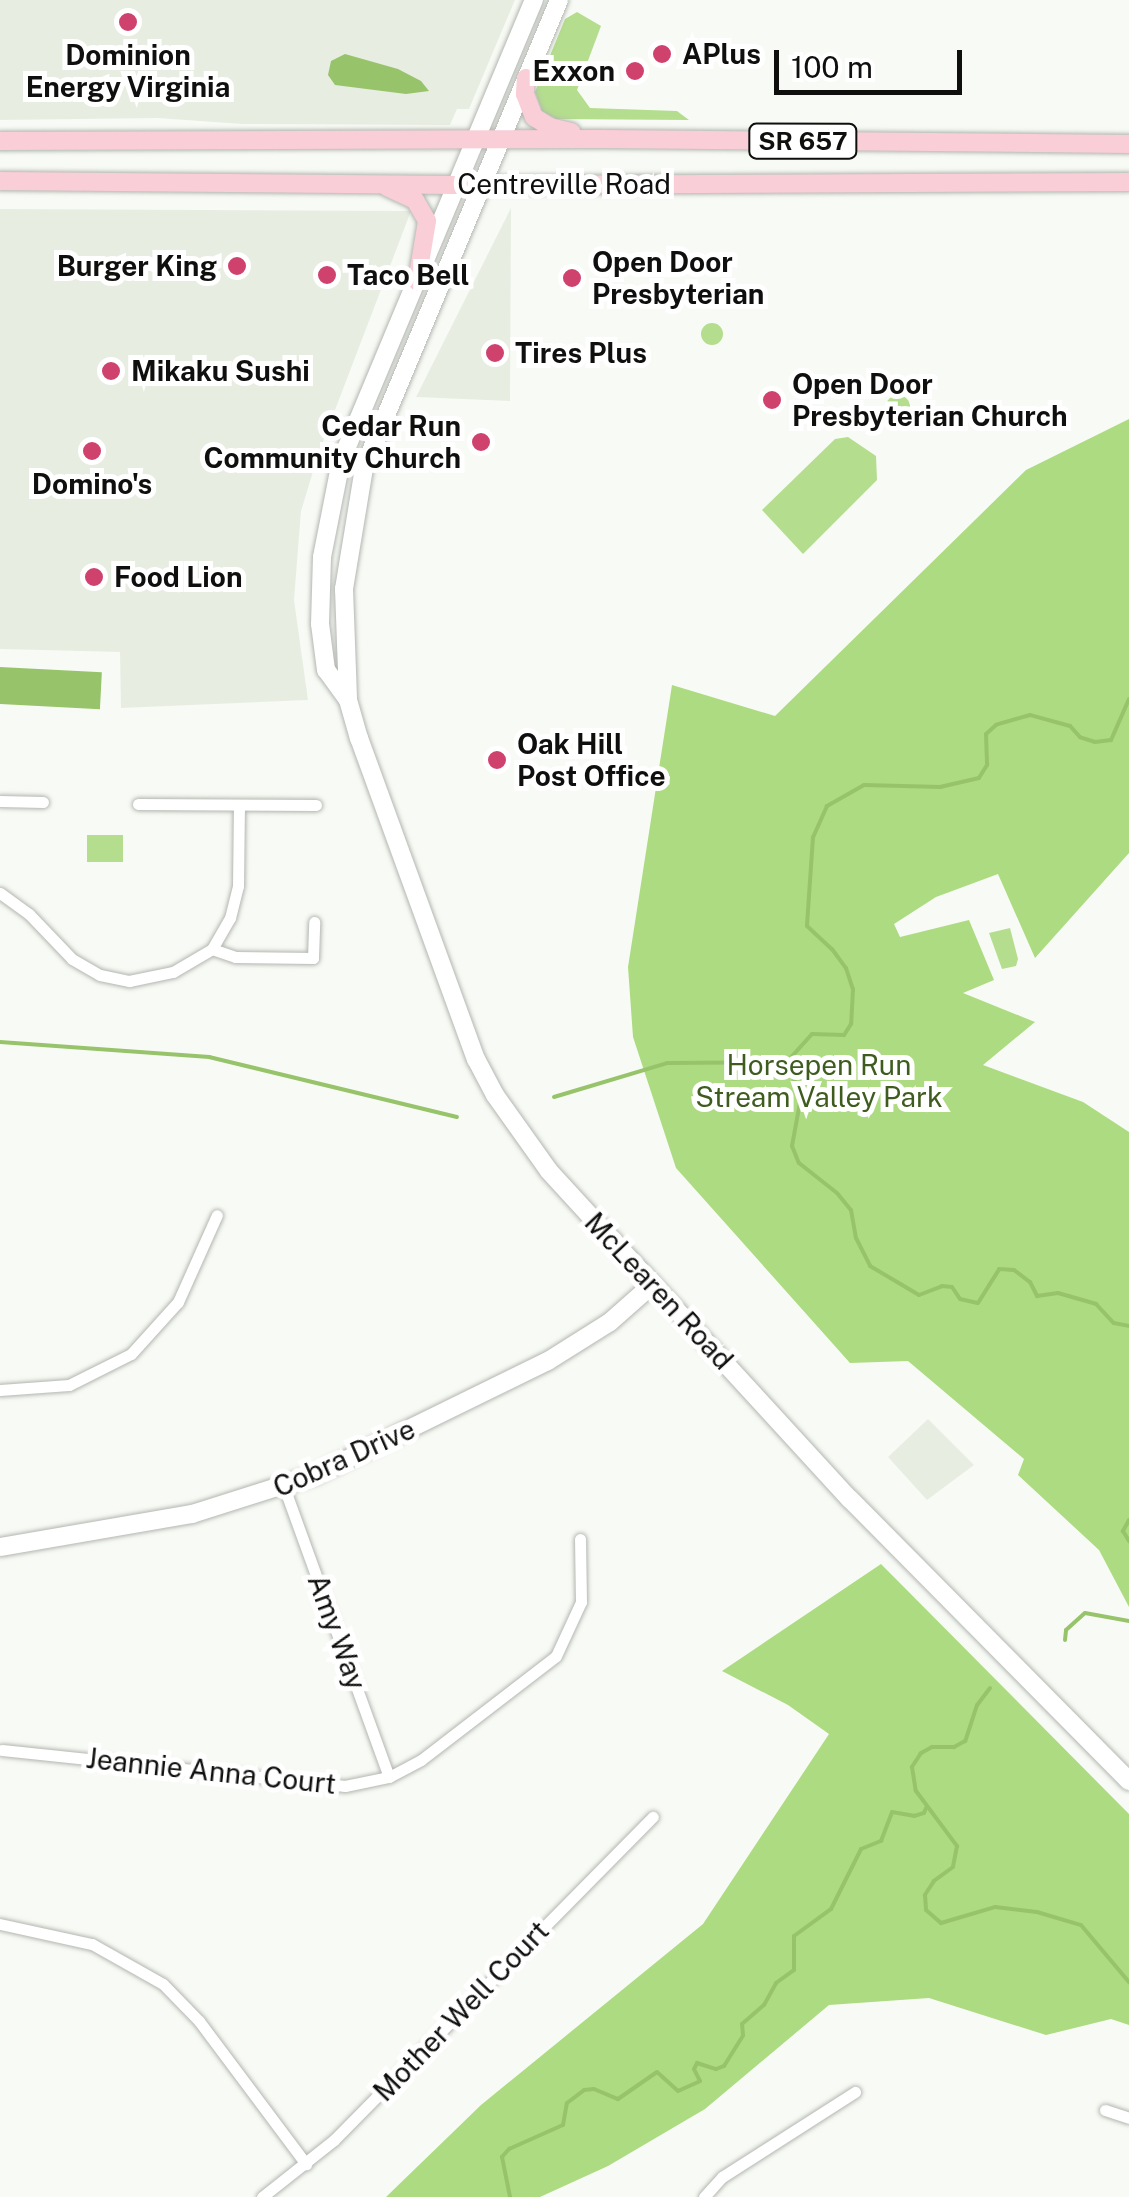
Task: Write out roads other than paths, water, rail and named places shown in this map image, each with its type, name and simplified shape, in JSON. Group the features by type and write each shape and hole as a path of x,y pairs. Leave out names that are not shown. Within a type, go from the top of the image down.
{"main road":[{"name":"McLearen Road","path":"348,700 326,670 320,624 322,557 334,488 351,428 460,184 534,0"},
{"name":"McLearen Road","path":"559,0 500,140 486,185 388,402 364,468 344,589 348,700 436,956 485,1077 549,1170 850,1500 1129,1781"},
{"path":"526,78 524,94 534,116 550,127 600,139"},
{"name":"Centreville Road","path":"0,142 600,139 1129,144"},
{"name":"Centreville Road","path":"0,180 486,185 1129,182"},
{"path":"372,184 402,191 421,207 427,220 417,281"},
{"name":"Cobra Drive","path":"0,1547 139,1525 284,1486 400,1436 548,1360 596,1331 653,1284"}],"street":[{"path":"0,801 42,802"},
{"path":"138,804 316,806"},
{"path":"0,893 29,914 72,960 114,979 158,977 188,965 212,949 236,903 239,805"},
{"path":"212,949 235,957 313,958 314,922"},
{"path":"0,1390 68,1385 131,1354 178,1302 217,1215"},
{"name":"Amy Way","path":"284,1486 389,1777"},
{"name":"Jeannie Anna Court","path":"2,1750 346,1786 389,1777 421,1760 556,1656 581,1602 580,1539"},
{"name":"Mother Well Court","path":"262,2197 306,2164 654,1817"},
{"path":"0,1924 92,1944 163,1984 199,2021 306,2164"},
{"path":"704,2197 722,2177 855,2092"},
{"path":"1105,2110 1129,2118"}],"waterway":[{"path":"1129,699 1111,740 1095,742 1080,737 1070,726 1030,715 996,725 986,734 987,765 979,778 941,787 864,785 827,806 813,837 807,926 846,968 853,989 851,1024 844,1035 812,1034 787,1062 801,1097 792,1146 799,1163 837,1193 851,1210 856,1238 870,1266 919,1295 942,1286 952,1287 960,1299 978,1303 999,1269 1014,1270 1030,1282 1037,1296 1058,1293 1096,1304 1114,1323 1129,1326"},
{"path":"0,1042 209,1057 457,1117"},
{"path":"554,1097 667,1063 787,1062"},
{"path":"1129,1520 1123,1531 1129,1541"},
{"path":"1065,1640 1066,1630 1085,1613 1129,1621"},
{"path":"990,1688 977,1705 965,1741 954,1747 932,1747 921,1753 912,1767 916,1791 957,1846 953,1867 934,1881 925,1895 926,1910 941,1923 995,1907 1037,1912 1081,1925 1129,1982"},
{"path":"510,2197 502,2157 509,2149 563,2125 567,2103 584,2090 594,2089 618,2099 657,2072 678,2091 700,2081 694,2069 697,2063 716,2069 724,2066 743,2035 742,2024 764,2005 776,1983 794,1970 794,1936 831,1909 861,1849 881,1841 892,1812 914,1816 924,1813 926,1808"}],"place":[{"name":"Dominion Energy Virginia","path":"128,22"},
{"name":"APlus","path":"662,54"},
{"name":"Exxon","path":"635,71"},
{"name":"Burger King","path":"237,266"},
{"name":"Taco Bell","path":"327,275"},
{"name":"Open Door Presbyterian","path":"572,278"},
{"name":"Tires Plus","path":"495,353"},
{"name":"Mikaku Sushi","path":"111,371"},
{"name":"Open Door Presbyterian Church","path":"772,400"},
{"name":"Cedar Run Community Church","path":"481,442"},
{"name":"Domino's","path":"92,451"},
{"name":"Food Lion","path":"94,577"},
{"name":"Oak Hill Post Office","path":"497,760"}],"park label":[{"name":"Horsepen Run Stream Valley Park","path":"819,1081"}]}
